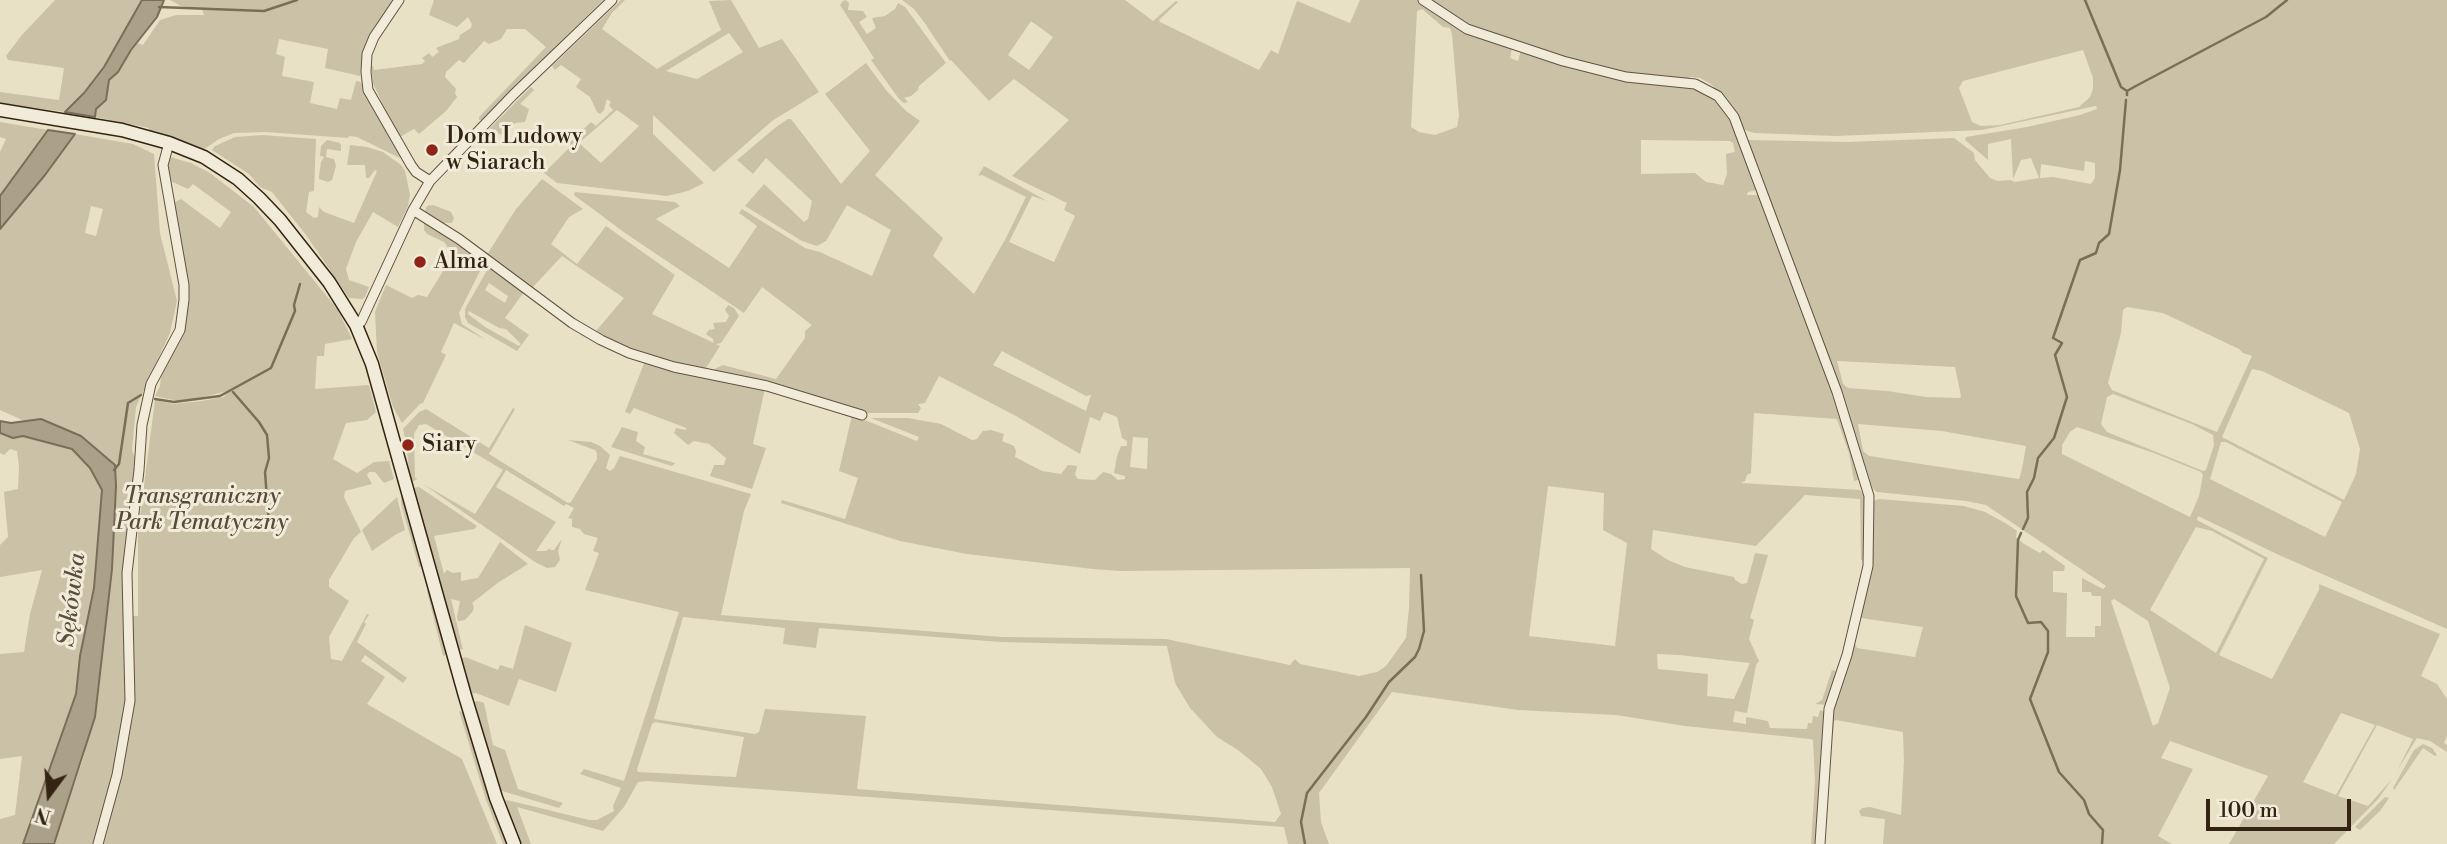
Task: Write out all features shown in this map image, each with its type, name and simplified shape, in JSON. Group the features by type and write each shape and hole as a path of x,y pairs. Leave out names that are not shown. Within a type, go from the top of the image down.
{"main road":[{"path":"0,110 122,130 169,143 217,165 259,198 329,282 356,325 372,364 484,759 514,844"}],"street":[{"path":"399,0 374,37 367,54 368,90 411,165 416,172 430,181"},
{"path":"356,325 361,321 413,210 430,181 513,95 612,0"},
{"path":"1423,0 1466,29 1563,61 1626,76 1695,84 1718,96 1734,117 1838,392 1869,496 1868,566 1847,655 1829,709 1820,844"},
{"path":"97,844 117,775 130,701 127,573 142,425 151,384 180,330 184,300 184,285 163,165 169,143"},
{"path":"413,210 459,239 572,323 629,354 710,376 767,386 862,415"}],"green space":[{"path":"55,0 142,0 104,67 65,112 0,103 0,92 59,100 64,68 8,60 6,56"},
{"path":"170,0 394,0 362,60 360,76 325,68 328,49 279,39 276,54 285,57 282,76 314,82 310,103 337,109 340,98 351,100 356,81 360,82 400,158 357,137 265,132 234,133 203,150 149,128 95,117 109,80 118,72 137,43 143,45 160,20 176,15 204,15 202,9 181,6"},
{"path":"434,0 603,0 483,120 479,120 479,117 546,47 525,29 507,29 501,39 489,44 484,41 464,63 459,60 446,72 445,77 456,89 457,97 446,111 419,134 414,129 398,138 373,83 371,67 373,66 374,70 422,64 425,61 422,58 429,53 432,57 439,52 436,48 459,39 460,35 471,28 468,17 457,27 429,15"},
{"path":"621,0 625,0 612,13 602,29 657,69 721,30 709,1 731,0 759,48 782,39 819,92 772,121 714,172 653,115 653,134 704,183 688,191 667,196 557,183 544,173 591,122 596,126 613,110 607,99 604,110 600,114 597,112 590,97 576,87 581,79 561,65 555,70 552,66","holes":["729,33 743,52 697,79 666,71","617,110 639,126 601,163 579,143"]},
{"path":"846,0 849,3 848,10 863,11 867,17 859,22 867,34 876,28 872,18 885,16 895,9 898,3 905,7 946,63 911,96 904,98 908,102 904,103 899,99 871,60 874,58 840,5"},
{"path":"902,0 1125,0 1153,21 1176,1 1178,2 1160,22 1259,70 1271,50 1278,54 1297,1 1350,23 1360,0 1418,0 1459,28 1512,48 1510,58 1518,61 1521,50 1703,90 1721,103 1736,129 1757,190 1748,192 1747,195 1758,195 1793,279 1835,392 1862,479 1854,481 1849,453 1837,419 1754,413 1751,473 1741,483 1860,490 1865,497 1865,561 1861,560 1860,499 1805,495 1756,546 1653,530 1651,549 1685,567 1734,577 1742,584 1747,583 1755,553 1768,555 1750,618 1754,620 1749,639 1759,661 1747,713 1735,711 1733,722 1746,724 1746,717 1768,721 1770,728 1807,729 1813,716 1818,717 1820,710 1826,712 1822,731 1818,844 1811,844 1815,781 1813,740 1685,726 1616,715 1518,710 1392,692 1319,793 1321,822 1329,844 1288,844 1284,827 647,781 638,782 624,807 603,831 517,807 531,844 519,844 503,802 507,800 589,820 597,820 614,811 613,806 621,788 580,774 584,769 624,781 679,612 585,590 599,553 593,551 598,538 572,527 572,519 568,518 574,508 566,504 564,506 506,470 496,487 556,522 536,551 551,548 550,550 554,550 562,539 558,551 560,560 555,567 547,568 535,562 423,484 475,514 503,470 426,424 419,425 414,434 417,479 410,479 407,452 411,448 410,442 406,442 403,429 419,412 426,409 489,448 513,408 515,409 489,454 568,503 597,459 597,453 568,440 591,442 600,446 610,455 606,468 610,471 620,456 751,494 744,511 721,615 1002,637 1166,639 1290,665 1295,659 1300,664 1359,676 1377,672 1386,666 1406,638 1410,568 1093,569 967,554 900,541 781,503 782,500 845,519 858,478 839,471 852,415 917,441 919,437 871,418 908,418 941,424 972,440 977,439 983,431 991,430 1004,434 1002,441 1014,446 1015,457 1042,471 1061,474 1068,465 1077,466 1075,475 1078,479 1095,480 1103,472 1118,480 1125,479 1125,476 1114,473 1121,446 1127,446 1127,441 1122,438 1117,417 1104,412 1100,421 1090,417 1080,454 1016,416 939,376 925,403 918,404 921,408 918,413 867,413 708,372 723,365 776,379 805,338 805,331 812,325 762,287 744,313 625,233 574,195 575,192 675,202 680,206 656,219 729,268 757,226 739,213 742,209 805,248 872,276 891,230 847,205 826,241 817,246 802,241 745,206 764,184 804,222 808,219 812,201 766,158 753,174 737,160 776,127 791,119 841,184 870,151 825,94 866,63 886,90 920,121 875,175 943,238 933,256 974,294 1026,197 982,175 978,176 984,166 1047,201 1032,196 1009,242 1054,262 1075,216 1064,210 1067,203 1012,176 1069,120 1014,79 989,101 950,61 914,9","holes":["1422,9 1443,27 1450,28 1459,116 1457,127 1435,135 1419,132 1411,127 1417,11","1031,21 1053,37 1029,70 1008,55","1641,140 1733,143 1735,152 1726,154 1727,174 1723,185 1706,182 1695,173 1641,174","1002,351 1086,396 1091,395 1086,411 993,365","1133,437 1148,438 1147,469 1130,467","1548,486 1604,493 1603,530 1627,543 1615,646 1529,636","683,617 785,628 783,644 816,648 819,628 1001,642 1167,646 1175,683 1190,708 1217,737 1261,769 1272,787 1281,814 1275,822 857,789 866,716 765,709 759,732 755,734 654,719","1657,654 1750,663 1734,699 1707,696 1708,674 1658,669","655,722 744,737 736,777 638,772 652,724"]},
{"path":"1426,0 2447,0 2447,629 2198,516 2197,520 2268,558 2219,655 2272,679 2319,590 2319,584 2440,634 2421,676 2437,684 2447,699 2447,736 2444,743 2447,745 2447,752 2430,741 2417,738 2397,771 2413,739 2377,725 2338,796 2368,806 2392,779 2379,798 2334,844 2229,844 2268,776 2170,741 2161,758 2193,769 2158,836 2172,844 1883,844 1885,819 1861,816 1859,811 1870,807 1901,815 1903,732 1836,720 1833,732 1829,732 1833,709 1857,631 1857,648 1915,657 1923,627 1861,618 1870,571 1871,502 1879,499 1964,506 1985,512 2007,524 2017,531 2016,537 2024,544 2040,553 2043,550 2065,566 2064,571 2053,571 2053,592 2067,593 2066,637 2095,637 2095,626 2101,626 2101,596 2082,592 2082,578 2103,589 2106,586 1986,505 1877,492 1873,489 1806,295 1769,210 1747,140 1848,142 1954,138 1974,153 1975,160 1990,178 2015,182 2039,178 2031,158 2021,160 2013,179 2011,139 1988,144 1988,160 1965,140 1966,137 2080,115 2097,109 2096,106 1982,130 1836,136 1754,133 1745,130 1723,97 1711,84 1700,78 1682,80 1629,74 1564,58 1468,27","holes":["2083,50 2093,78 2090,97 2079,107 2000,125 1981,126 1972,122 1959,88 1963,81","2085,161 2095,163 2095,178 2091,184 2053,177 2040,178 2041,164 2084,171","2127,307 2163,313 2252,356 2217,432 2112,390 2108,383 2121,333 2123,310","1837,361 1955,367 1961,396 1926,397 1848,388 1843,384","2252,369 2262,371 2349,413 2360,449 2356,474 2344,500 2222,437","2113,394 2192,424 2213,435 2214,445 2206,470 2203,471 2107,432 2101,424 2107,397","1858,424 1942,431 2026,446 2019,479 1869,456 1863,451","2077,427 2201,472 2203,475 2199,496 2190,517 2062,454 2062,445 2070,432","2221,442 2226,442 2342,502 2325,537 2210,479","2196,527 2212,531 2264,559 2216,653 2150,610","2114,599 2148,621 2170,688 2158,723 2153,726 2111,601","2341,713 2375,725 2336,795 2303,782"]},
{"path":"531,87 534,90 520,104 529,109 525,122 515,123 506,135 499,134 495,129 493,131 490,128"},
{"path":"0,122 48,130 0,196 0,152 6,139 0,137"},
{"name":"Transgraniczny Park Tematyczny","path":"75,134 133,144 154,154 160,233 177,301 170,333 136,407 132,450 137,465 126,616 138,616 138,532 155,400 173,404 202,401 224,397 228,391 182,402 155,396 160,386 162,367 188,303 187,276 173,203 181,199 220,228 231,212 193,184 188,189 168,180 167,165 170,157 191,163 210,173 254,207 338,310 352,339 325,344 324,356 317,356 315,389 369,385 376,412 367,420 346,423 333,459 357,473 374,462 389,461 394,479 384,483 375,472 369,472 367,475 372,484 345,491 344,497 361,532 354,538 329,580 329,587 349,601 329,637 331,659 342,661 367,614 369,615 357,642 407,678 403,683 365,655 361,661 385,677 367,704 462,759 497,844 101,844 107,832 113,803 95,844 54,844 84,756 112,569 116,486 115,465 81,436 41,419 27,422 0,410 0,229","holes":["91,206 103,209 96,236 85,233"]},
{"path":"262,135 316,139 314,191 309,192 306,212 314,218 318,217 319,207 324,212 354,223 377,171 366,178 365,165 347,165 350,145 383,152 405,171 410,195 398,227 373,212 356,242 346,269 349,280 369,287 362,299 349,298 306,235 272,192 260,187 249,174 212,150 235,137"},
{"path":"327,140 341,145 341,151 327,149 326,157 334,159 336,166 332,180 328,182 319,179 324,157 320,156 321,146"},
{"path":"542,179 583,209 569,217 551,244 577,264 606,226 675,275 652,314 714,343 706,334 715,329 713,323 726,322 729,316 725,310 728,305 734,308 739,316 721,343 716,344 720,346 704,371 663,363 594,335 455,232 488,253 516,209","holes":["562,256 624,298 596,331 558,308 533,287"]},
{"path":"433,205 451,212 454,218 452,223 442,223 424,213 427,206"},
{"path":"424,223 440,230 484,263 459,313 462,324 486,340 454,323 441,352 446,355 423,403 402,423 393,407 377,352 375,312 386,285 412,298 418,295 427,297 445,268 450,251 444,242 427,234"},
{"path":"490,265 524,292 505,318 529,335 517,351 468,323 465,309","holes":["489,283 508,296 505,303 485,290","469,311 499,328 506,329 521,344 519,346 485,327 468,314"]},
{"path":"645,361 765,388 753,444 766,448 752,489 710,476 714,465 724,465 726,458 709,444 694,441 688,445 674,433 676,428 686,428 634,408 630,414 625,412"},
{"path":"622,427 638,432 636,441 645,447 643,454 675,463 672,466 611,447"},
{"path":"0,433 72,449 90,467 102,490 94,588 80,656 76,694 23,844 0,844 0,819 15,815 22,756 0,759 0,654 24,652 30,614 42,570 0,577 0,545 8,537 4,492 18,489 19,466 17,451 10,449 4,455 0,453"},
{"path":"419,487 477,526 474,529 434,536 444,574 447,570 453,573 461,572 461,581 478,578 500,542 528,564 472,603 473,611 465,620 458,621 460,601 451,599 463,650 457,648 413,488"},
{"path":"401,489 424,566 419,567 401,504"},
{"path":"397,497 405,530 372,551 362,530"},
{"path":"427,591 431,592 448,654 443,656"},
{"path":"525,625 572,643 556,692 519,679 509,706 476,693 469,694 460,659 465,657 498,670 500,665 513,669"},
{"path":"1840,659 1843,661 1828,705 1815,704 1822,700 1832,670 1836,671"},
{"path":"472,702 484,703 493,745 505,750 518,789 563,803 559,808 499,790"},
{"path":"459,711 465,713 476,757 509,844 503,844 486,800"},
{"path":"2423,744 2432,748 2437,755 2423,748 2394,790 2414,750"},
{"path":"2385,797 2389,798 2380,811 2360,830 2355,827"}],"shaded area":[{"path":"142,0 164,0 157,17 131,50 118,72 109,80 106,100 96,109 95,117 65,112 104,67"},
{"path":"48,130 75,134 0,229 0,196"},
{"path":"41,419 81,436 115,465 116,486 112,569 95,717 54,844 23,844 76,694 80,656 94,588 102,490 90,468 72,449 0,433 0,421 11,423"}],"waterway":[{"path":"159,7 264,11 297,0"},
{"path":"2085,0 2121,87 2127,91"},
{"path":"2127,95 2127,91 2134,87 2266,17 2287,0"},
{"path":"2023,529 2028,518 2027,492 2034,478 2038,458 2054,438 2067,397 2055,355 2062,343 2053,338 2080,260 2096,253 2099,243 2109,234 2120,170 2126,100"},
{"path":"155,399 174,402 220,396 271,368 295,311 300,284"},
{"path":"233,392 267,435 269,458 265,472 269,526"},
{"path":"114,470 119,464 128,403 141,395"},
{"path":"2021,533 2018,540 2016,596 2028,623 2041,622 2048,631 2048,652 2030,699 2059,772 2084,800 2089,814 2103,830 2102,844"},
{"path":"1305,844 1301,822 1307,793 1366,717 1389,682 1415,657 1419,649 1424,631 1421,575"}],"place":[{"name":"Dom Ludowy w Siarach","path":"432,150"},
{"name":"Alma","path":"420,262"},
{"name":"Siary","path":"408,445"}],"water label":[{"name":"Sękówka","path":"73,600"}]}
